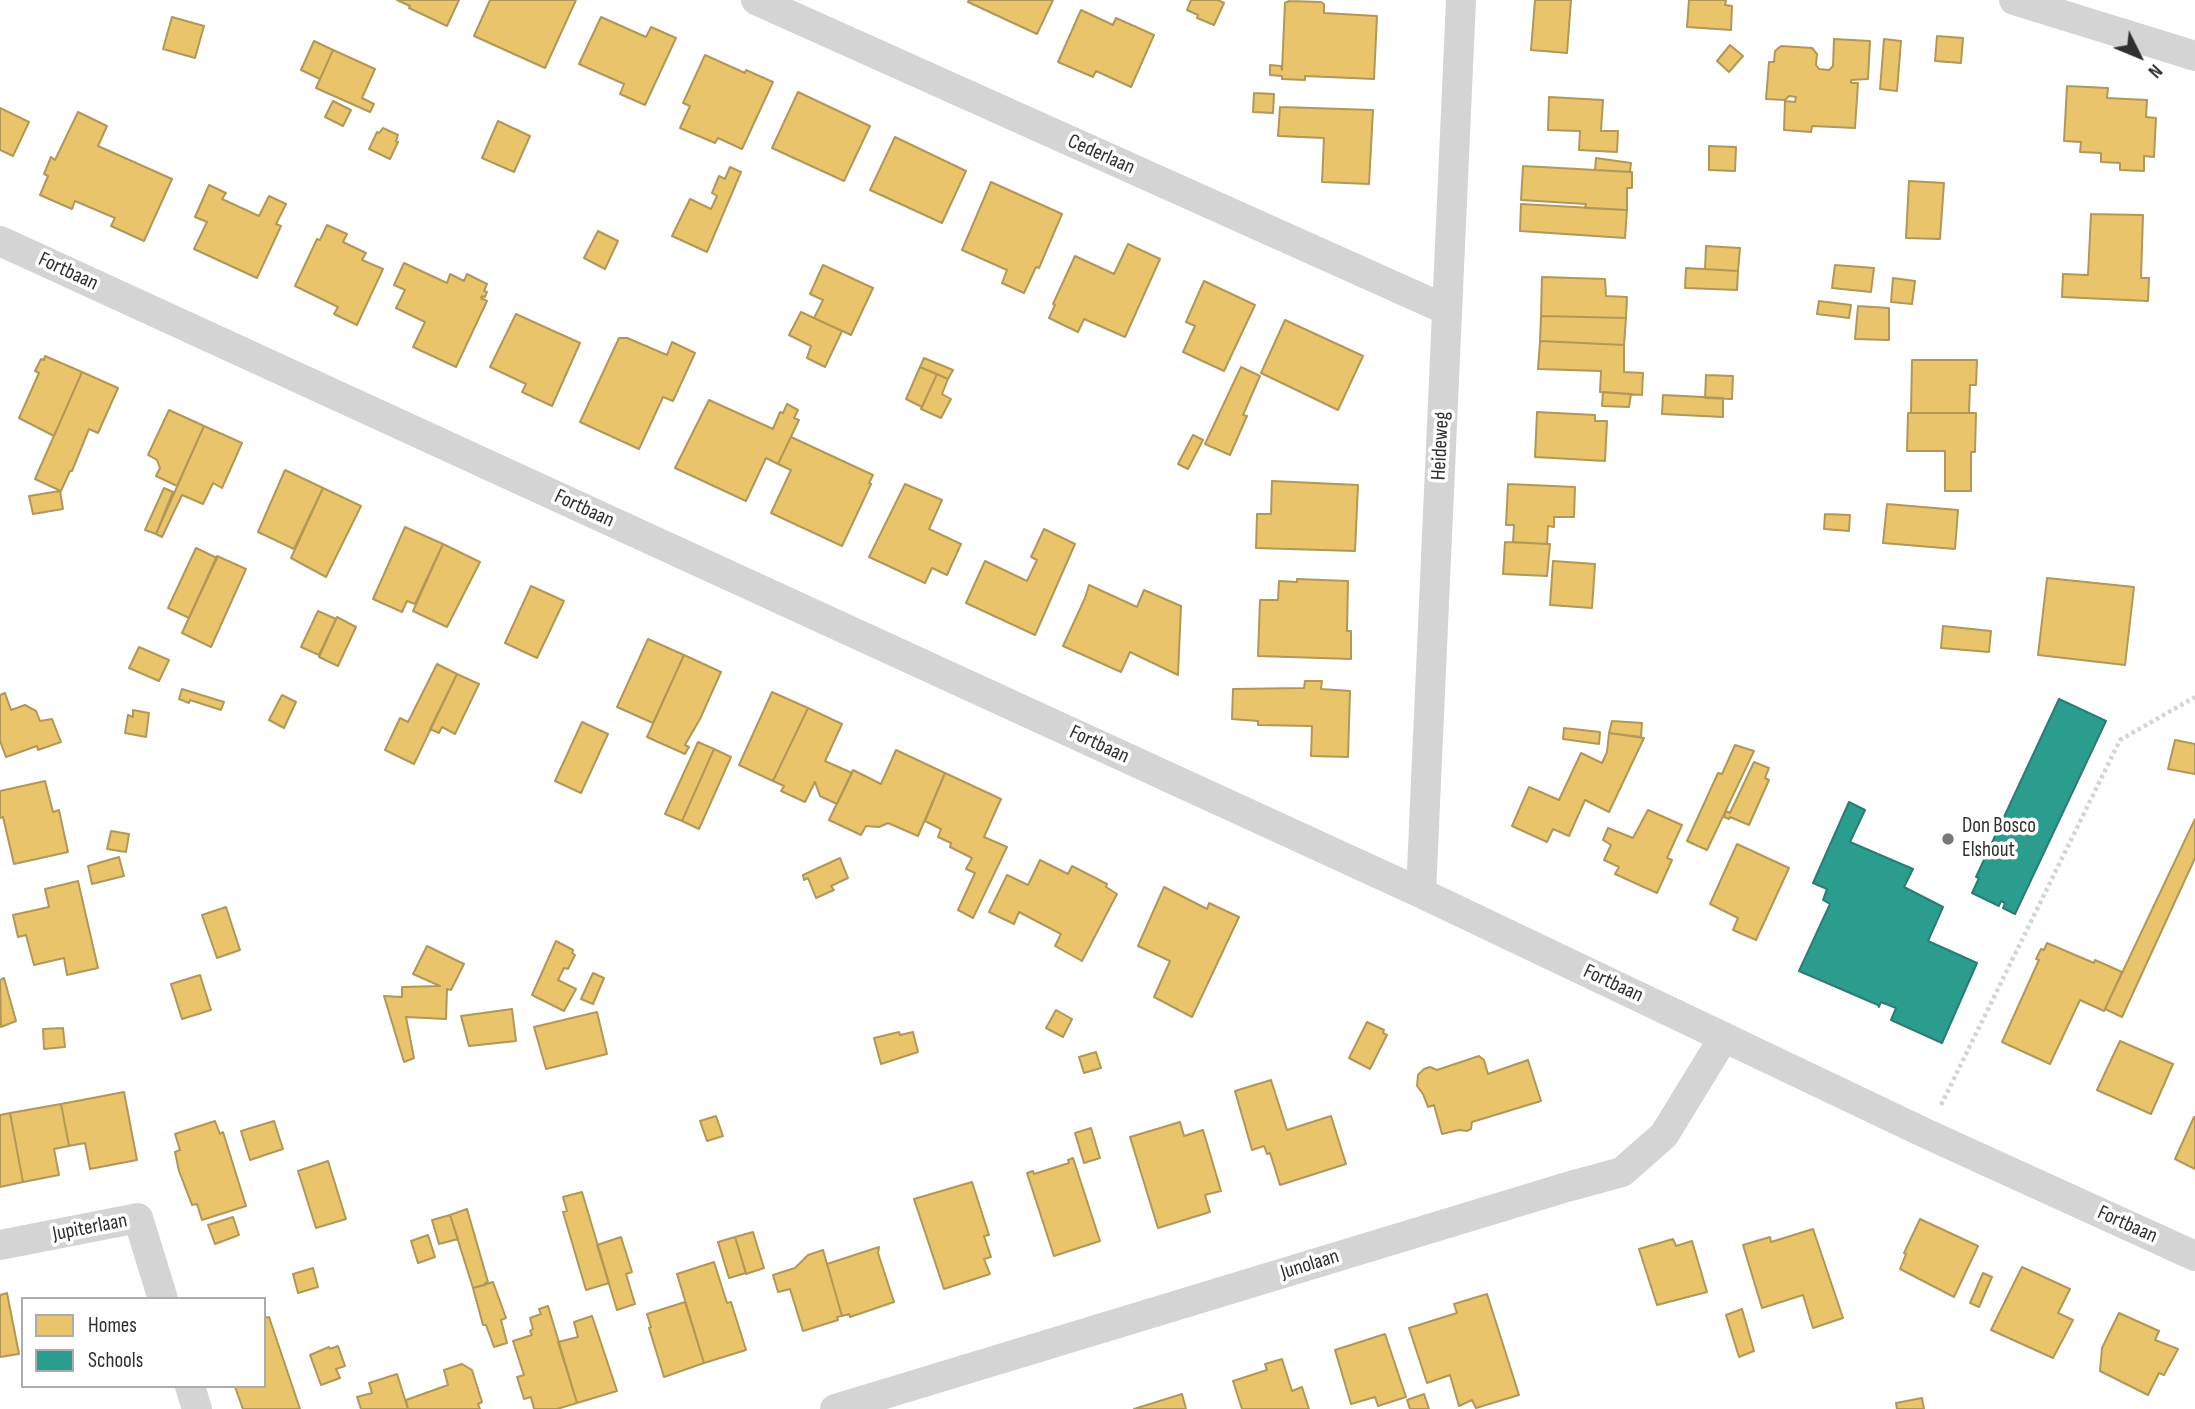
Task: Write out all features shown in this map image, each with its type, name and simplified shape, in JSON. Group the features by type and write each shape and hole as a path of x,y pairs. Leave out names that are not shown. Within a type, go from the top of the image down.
{"street":[{"name":"Cederlaan","path":"756,0 1447,310"},
{"name":"Heideweg","path":"1421,893 1461,0"},
{"path":"2014,0 2195,56"},
{"name":"Fortbaan","path":"0,241 1421,893 1927,1134 2195,1256"},
{"name":"Junolaan","path":"835,1409 1567,1186 1622,1172 1664,1135 1724,1037"},
{"name":"Jupiterlaan","path":"0,1245 138,1218 162,1297"},
{"path":"191,1388 197,1409"}],"path":[{"path":"1927,1134 2120,740 2195,697"}],"building: Homes":[{"path":"397,0 459,0 447,26"},
{"path":"490,0 576,0 545,68 474,36"},
{"path":"1053,0 1037,34 968,2"},
{"path":"1191,0 1218,0 1224,3 1214,25 1197,18 1198,15 1187,10"},
{"path":"1535,0 1571,0 1567,53 1531,50"},
{"path":"1689,0 1726,0 1725,5 1732,6 1731,30 1687,27"},
{"path":"1321,2 1324,4 1324,13 1377,16 1374,79 1305,76 1305,80 1282,79 1282,76 1270,75 1270,65 1281,66 1282,70 1285,3"},
{"path":"1081,10 1113,25 1116,18 1154,35 1131,87 1096,71 1093,77 1058,62"},
{"path":"172,17 204,26 195,58 163,49"},
{"path":"601,17 646,37 651,27 676,38 645,105 620,94 624,84 579,64"},
{"path":"1937,36 1963,38 1961,63 1935,61"},
{"path":"1834,39 1870,41 1868,79 1851,80 1851,83 1858,83 1855,128 1812,126 1811,132 1784,130 1785,101 1795,102 1796,97 1789,96 1785,100 1766,99 1769,62 1774,62 1775,51 1781,46 1812,48 1817,54 1816,65 1819,69 1829,70 1833,66"},
{"path":"1884,39 1901,41 1897,91 1880,89"},
{"path":"314,41 333,50 320,79 301,70"},
{"path":"1730,45 1743,56 1729,72 1717,61"},
{"path":"333,50 375,69 362,98 374,104 370,112 316,88"},
{"path":"705,55 773,82 742,149 718,138 715,143 680,128 690,106 683,103"},
{"path":"2067,86 2108,88 2107,98 2147,100 2146,117 2156,118 2154,157 2144,156 2144,171 2120,170 2120,163 2101,162 2101,153 2080,152 2081,142 2064,141"},
{"path":"798,92 870,126 844,181 772,148"},
{"path":"1254,93 1274,94 1273,113 1253,112"},
{"path":"1549,97 1603,100 1601,131 1618,131 1617,152 1579,150 1580,131 1548,130"},
{"path":"333,101 351,110 343,126 325,117"},
{"path":"1280,107 1373,110 1369,184 1322,182 1324,138 1278,136"},
{"path":"0,108 29,122 13,156 0,150"},
{"path":"78,112 107,126 98,146 172,179 144,241 111,226 115,218 75,201 72,209 40,195 48,176 44,174 51,157 55,160"},
{"path":"498,121 530,136 514,172 482,158"},
{"path":"383,128 398,135 398,142 390,159 369,149 377,132"},
{"path":"895,137 966,171 942,223 870,190"},
{"path":"1709,146 1736,147 1735,171 1709,170"},
{"path":"1596,158 1631,163 1630,172 1595,170"},
{"path":"1523,166 1632,172 1632,188 1627,188 1627,210 1585,208 1586,204 1521,200"},
{"path":"730,167 741,172 707,252 672,236 690,199 711,209 717,196 712,193 719,176 725,179"},
{"path":"1909,181 1944,183 1940,239 1906,238"},
{"path":"991,182 1062,214 1039,268 1036,267 1024,293 1002,283 1007,270 962,250"},
{"path":"209,185 226,193 222,199 259,216 269,196 286,204 276,224 281,226 257,278 194,249 207,222 195,217"},
{"path":"1521,204 1627,210 1625,238 1520,231"},
{"path":"2091,214 2143,215 2141,278 2149,278 2148,301 2062,297 2063,274 2088,275"},
{"path":"327,225 347,234 343,242 366,253 362,260 383,269 357,325 334,314 338,307 295,286 317,239 320,240"},
{"path":"598,231 618,241 605,269 584,258"},
{"path":"1128,244 1160,259 1125,337 1084,319 1078,332 1049,318 1075,256 1114,274"},
{"path":"1706,246 1740,248 1738,271 1705,269"},
{"path":"404,263 447,283 450,274 464,281 467,274 487,284 485,297 481,298 487,301 456,367 413,347 425,322 396,308 405,290 394,285"},
{"path":"823,265 873,288 851,335 814,318 823,300 810,294"},
{"path":"1835,265 1874,268 1871,292 1832,288"},
{"path":"1686,268 1738,271 1737,290 1685,288"},
{"path":"1542,277 1605,279 1606,296 1627,297 1626,318 1541,316"},
{"path":"1893,278 1915,281 1912,304 1891,302"},
{"path":"1204,281 1255,305 1224,371 1183,352 1195,326 1186,322"},
{"path":"1819,301 1851,305 1849,318 1817,314"},
{"path":"1858,306 1889,308 1889,340 1855,339"},
{"path":"801,312 842,331 825,367 807,358 811,346 789,335"},
{"path":"516,314 580,343 552,406 522,392 526,384 490,367"},
{"path":"1541,316 1626,318 1624,345 1540,341"},
{"path":"1285,320 1363,356 1338,410 1261,373"},
{"path":"619,338 627,338 667,355 672,342 695,353 673,401 663,397 639,449 580,422"},
{"path":"1540,341 1624,345 1624,372 1643,373 1642,395 1600,392 1601,371 1538,369"},
{"path":"45,356 82,372 54,436 19,418 39,373 35,371"},
{"path":"924,358 953,370 948,379 920,367"},
{"path":"1912,360 1977,360 1976,385 1970,385 1969,413 1911,413"},
{"path":"920,367 937,374 922,407 906,399"},
{"path":"1241,367 1260,376 1230,455 1205,444"},
{"path":"82,372 118,388 98,433 89,429 61,491 35,479"},
{"path":"937,374 948,379 942,394 951,399 941,418 921,409"},
{"path":"1706,375 1733,376 1732,399 1705,398"},
{"path":"1603,392 1631,394 1629,407 1602,406"},
{"path":"1663,395 1723,398 1723,417 1662,414"},
{"path":"709,400 773,429 780,412 783,413 787,404 798,410 794,418 799,420 778,464 766,458 746,501 675,468"},
{"path":"169,410 204,426 177,486 156,476 160,468 157,460 148,455"},
{"path":"1537,412 1595,415 1595,421 1607,421 1605,461 1535,457"},
{"path":"1908,413 1976,413 1975,452 1971,452 1971,491 1945,491 1945,451 1907,451"},
{"path":"204,426 242,443 222,488 213,483 203,504 182,495 162,537 156,534"},
{"path":"1193,435 1203,440 1188,469 1178,464"},
{"path":"791,437 873,475 842,546 771,513 791,470 778,464"},
{"path":"285,470 323,488 294,549 258,532"},
{"path":"1272,481 1358,485 1355,551 1256,548 1257,514 1271,514"},
{"path":"905,484 942,500 929,529 961,544 947,575 932,568 925,583 869,557"},
{"path":"1508,484 1575,487 1574,517 1554,517 1554,527 1548,526 1547,544 1513,542 1514,525 1506,525"},
{"path":"164,488 173,492 156,534 145,530"},
{"path":"323,488 361,506 326,577 291,558"},
{"path":"60,491 63,509 33,514 29,496"},
{"path":"1887,504 1958,510 1955,549 1883,543"},
{"path":"1825,514 1850,515 1849,531 1824,529"},
{"path":"405,527 443,544 415,604 407,601 402,612 373,599"},
{"path":"1044,529 1075,544 1035,635 966,603 985,561 1027,581 1037,560 1031,557"},
{"path":"1505,542 1550,544 1547,576 1503,574"},
{"path":"443,544 480,562 447,627 413,611"},
{"path":"196,548 217,558 189,618 168,608"},
{"path":"217,556 246,569 211,647 182,633"},
{"path":"1553,561 1595,564 1592,608 1550,605"},
{"path":"2047,578 2134,587 2125,665 2038,655"},
{"path":"1297,579 1348,581 1347,631 1351,631 1351,659 1258,656 1260,600 1278,600 1279,581 1297,582"},
{"path":"1089,585 1137,607 1144,590 1181,606 1178,675 1130,652 1121,672 1063,646"},
{"path":"531,586 564,601 537,658 505,643"},
{"path":"318,611 336,619 319,655 301,647"},
{"path":"337,617 356,627 338,666 319,657"},
{"path":"1943,626 1991,631 1989,652 1941,648"},
{"path":"648,639 684,655 653,723 617,707"},
{"path":"139,647 169,660 159,681 129,668"},
{"path":"684,655 721,672 685,745 689,747 685,754 647,737"},
{"path":"437,664 457,674 414,764 385,750 400,718 408,722"},
{"path":"457,674 479,684 455,734 442,727 439,733 430,729"},
{"path":"1305,681 1322,681 1321,689 1350,691 1348,757 1311,756 1312,726 1258,725 1258,721 1232,719 1233,689 1304,688"},
{"path":"182,689 224,702 221,710 179,699"},
{"path":"772,692 808,708 773,781 739,765"},
{"path":"5,693 11,710 25,705 36,711 40,721 52,719 61,742 38,750 37,746 6,757 0,741 0,695"},
{"path":"282,695 296,702 284,728 269,720"},
{"path":"808,708 842,724 825,761 852,773 837,804 820,796 815,782 805,802 781,791 784,786 773,781"},
{"path":"133,710 149,713 146,737 125,733 128,715 133,717"},
{"path":"1612,721 1642,723 1641,737 1609,733"},
{"path":"582,722 608,734 581,793 555,781"},
{"path":"1564,728 1600,732 1599,744 1563,739"},
{"path":"1609,733 1644,738 1609,812 1585,800 1569,836 1553,829 1547,842 1512,826 1529,787 1559,800 1581,753 1602,763 1607,752"},
{"path":"2175,740 2195,744 2195,774 2168,769"},
{"path":"698,742 714,749 682,821 665,814"},
{"path":"1735,745 1754,751 1707,850 1687,841 1718,773 1722,774"},
{"path":"714,749 731,757 699,829 682,821"},
{"path":"896,750 945,773 918,836 888,823 879,827 866,826 861,835 829,820 853,770 881,784"},
{"path":"1754,762 1769,768 1765,778 1769,780 1749,825 1724,817 1726,811 1730,813"},
{"path":"945,773 1001,799 984,837 1007,847 973,918 958,910 975,873 966,869 972,858 950,847 951,843 938,837 941,829 925,821"},
{"path":"45,781 53,812 59,810 68,852 14,864 3,817 0,818 0,791"},
{"path":"1648,810 1682,825 1667,858 1672,860 1657,893 1615,874 1619,867 1604,860 1611,845 1603,840 1608,828 1633,838"},
{"path":"2195,819 2195,858 2122,1017 2105,1009"},
{"path":"111,831 129,834 126,852 107,849"},
{"path":"1737,844 1789,868 1756,940 1733,930 1738,918 1710,904"},
{"path":"119,857 124,876 92,884 88,866"},
{"path":"840,858 848,878 831,886 834,890 816,898 808,878 804,880 803,875"},
{"path":"1040,860 1068,874 1072,866 1107,884 1106,887 1117,894 1082,961 1055,946 1061,934 1019,912 1014,924 989,912 1007,875 1028,885"},
{"path":"78,881 98,968 67,975 64,958 34,965 26,935 18,937 13,915 49,907 45,889"},
{"path":"1164,887 1207,909 1209,903 1239,917 1192,1017 1154,997 1170,961 1138,946"},
{"path":"226,907 240,950 217,958 202,915"},
{"path":"556,941 573,950 575,955 558,980 576,989 564,1011 532,995"},
{"path":"2047,943 2122,972 2104,1011 2080,1000 2050,1064 2002,1042 2039,960 2036,959"},
{"path":"427,946 464,964 451,990 447,989 446,1019 406,1017 414,1058 404,1062 384,996 402,997 402,987 440,986 413,974"},
{"path":"593,973 604,978 593,1004 581,999"},
{"path":"200,975 211,1010 182,1019 171,984"},
{"path":"4,978 16,1021 1,1027 0,980"},
{"path":"512,1009 516,1041 469,1046 461,1016"},
{"path":"1056,1010 1072,1019 1063,1037 1046,1028"},
{"path":"597,1012 607,1054 546,1069 534,1027"},
{"path":"1367,1022 1384,1030 1383,1033 1387,1035 1370,1069 1349,1058"},
{"path":"63,1028 65,1047 44,1049 43,1029"},
{"path":"899,1032 900,1035 913,1032 918,1052 881,1064 874,1038"},
{"path":"2120,1041 2173,1064 2151,1114 2097,1090"},
{"path":"1096,1052 1101,1068 1084,1073 1079,1057"},
{"path":"1479,1056 1484,1060 1488,1074 1528,1060 1541,1101 1472,1122 1471,1129 1467,1131 1442,1134 1434,1105 1428,1107 1417,1086 1418,1075 1430,1067 1437,1070"},
{"path":"1271,1080 1287,1130 1331,1116 1346,1164 1280,1185 1270,1153 1267,1154 1264,1146 1252,1150 1235,1091"},
{"path":"124,1092 137,1160 90,1169 85,1143 69,1146 61,1104"},
{"path":"61,1104 69,1146 54,1149 59,1175 23,1182 10,1113"},
{"path":"10,1113 23,1182 0,1187 0,1115"},
{"path":"716,1116 723,1136 707,1141 700,1121"},
{"path":"2195,1117 2195,1169 2175,1159"},
{"path":"215,1121 220,1134 223,1132 246,1206 202,1220 197,1204 192,1205 179,1171 175,1152 180,1150 175,1134"},
{"path":"274,1121 283,1149 250,1160 241,1131"},
{"path":"1180,1122 1184,1136 1203,1130 1221,1191 1205,1195 1210,1212 1158,1228 1130,1137"},
{"path":"1091,1128 1100,1158 1084,1163 1075,1133"},
{"path":"1073,1158 1100,1241 1054,1256 1027,1173 1033,1171 1034,1174 1069,1163 1068,1160"},
{"path":"328,1161 346,1219 316,1228 298,1171"},
{"path":"972,1182 989,1235 984,1236 991,1257 984,1259 990,1274 944,1289 914,1199"},
{"path":"582,1192 609,1283 586,1290 563,1212 567,1211 563,1197"},
{"path":"467,1209 488,1282 473,1288 450,1215"},
{"path":"450,1215 458,1239 439,1244 432,1220"},
{"path":"233,1217 239,1235 215,1244 208,1225"},
{"path":"1920,1219 1978,1246 1954,1297 1900,1269 1906,1254 1904,1253"},
{"path":"1813,1229 1843,1318 1813,1328 1803,1295 1762,1308 1743,1245 1770,1237 1771,1242"},
{"path":"753,1232 764,1268 746,1274 735,1237"},
{"path":"428,1235 435,1257 418,1263 411,1241"},
{"path":"621,1237 632,1272 626,1274 635,1304 617,1310 597,1245"},
{"path":"735,1237 746,1273 729,1278 718,1242"},
{"path":"1673,1239 1676,1246 1692,1241 1707,1292 1657,1305 1639,1249"},
{"path":"879,1247 878,1253 894,1302 850,1317 849,1314 842,1316 827,1264"},
{"path":"823,1250 842,1316 837,1317 838,1320 803,1331 790,1289 778,1292 773,1275 795,1268 808,1255"},
{"path":"714,1262 727,1303 731,1302 746,1350 704,1363 677,1274"},
{"path":"2022,1267 2070,1289 2058,1313 2073,1320 2053,1358 1991,1330"},
{"path":"313,1268 318,1287 298,1293 293,1274"},
{"path":"1983,1273 1992,1277 1979,1307 1970,1303"},
{"path":"493,1282 506,1318 501,1320 507,1343 494,1347 486,1325 483,1325 473,1288"},
{"path":"7,1293 19,1354 0,1357 0,1295"},
{"path":"1487,1294 1519,1395 1476,1408 1472,1400 1459,1406 1450,1375 1427,1383 1409,1328 1457,1313 1454,1304"},
{"path":"685,1302 704,1363 664,1377 647,1314"},
{"path":"548,1306 577,1403 557,1409 534,1409 531,1397 524,1399 517,1377 524,1375 513,1341 532,1335 530,1318 541,1314 539,1309"},
{"path":"1742,1309 1754,1351 1739,1357 1726,1315"},
{"path":"2119,1313 2159,1331 2155,1340 2178,1349 2164,1375 2159,1373 2148,1395 2100,1371 2102,1348"},
{"path":"592,1316 617,1391 577,1403 558,1342 578,1337 574,1322"},
{"path":"269,1317 300,1409 243,1409 235,1388 266,1388 266,1318"},
{"path":"1385,1334 1406,1397 1378,1406 1375,1397 1351,1404 1335,1350"},
{"path":"338,1346 345,1366 336,1369 340,1378 321,1385 310,1355"},
{"path":"1282,1359 1292,1391 1302,1387 1309,1409 1242,1409 1233,1381 1267,1370 1265,1364"},
{"path":"462,1364 472,1370 482,1402 478,1404 480,1409 408,1409 406,1400 448,1385 444,1370"},
{"path":"397,1374 408,1409 361,1409 357,1397 372,1393 369,1383"},
{"path":"1182,1394 1186,1409 1134,1409"},
{"path":"1424,1394 1429,1409 1410,1409 1407,1400"},
{"path":"1922,1398 1924,1409 1897,1409 1896,1403"}],"building: Schools":[{"path":"2059,699 2106,721 2015,914 2003,908 2005,903 2001,901 1999,906 1972,893 1979,878 1976,877"},
{"name":"Don Bosco Elshout","path":"1849,802 1865,810 1850,842 1913,869 1904,887 1943,907 1928,941 1977,963 1942,1043 1891,1020 1896,1008 1881,1002 1879,1007 1799,971 1830,904 1823,900 1827,889 1813,883"}],"place":[{"name":"Don Bosco Elshout","path":"1948,839"}]}
